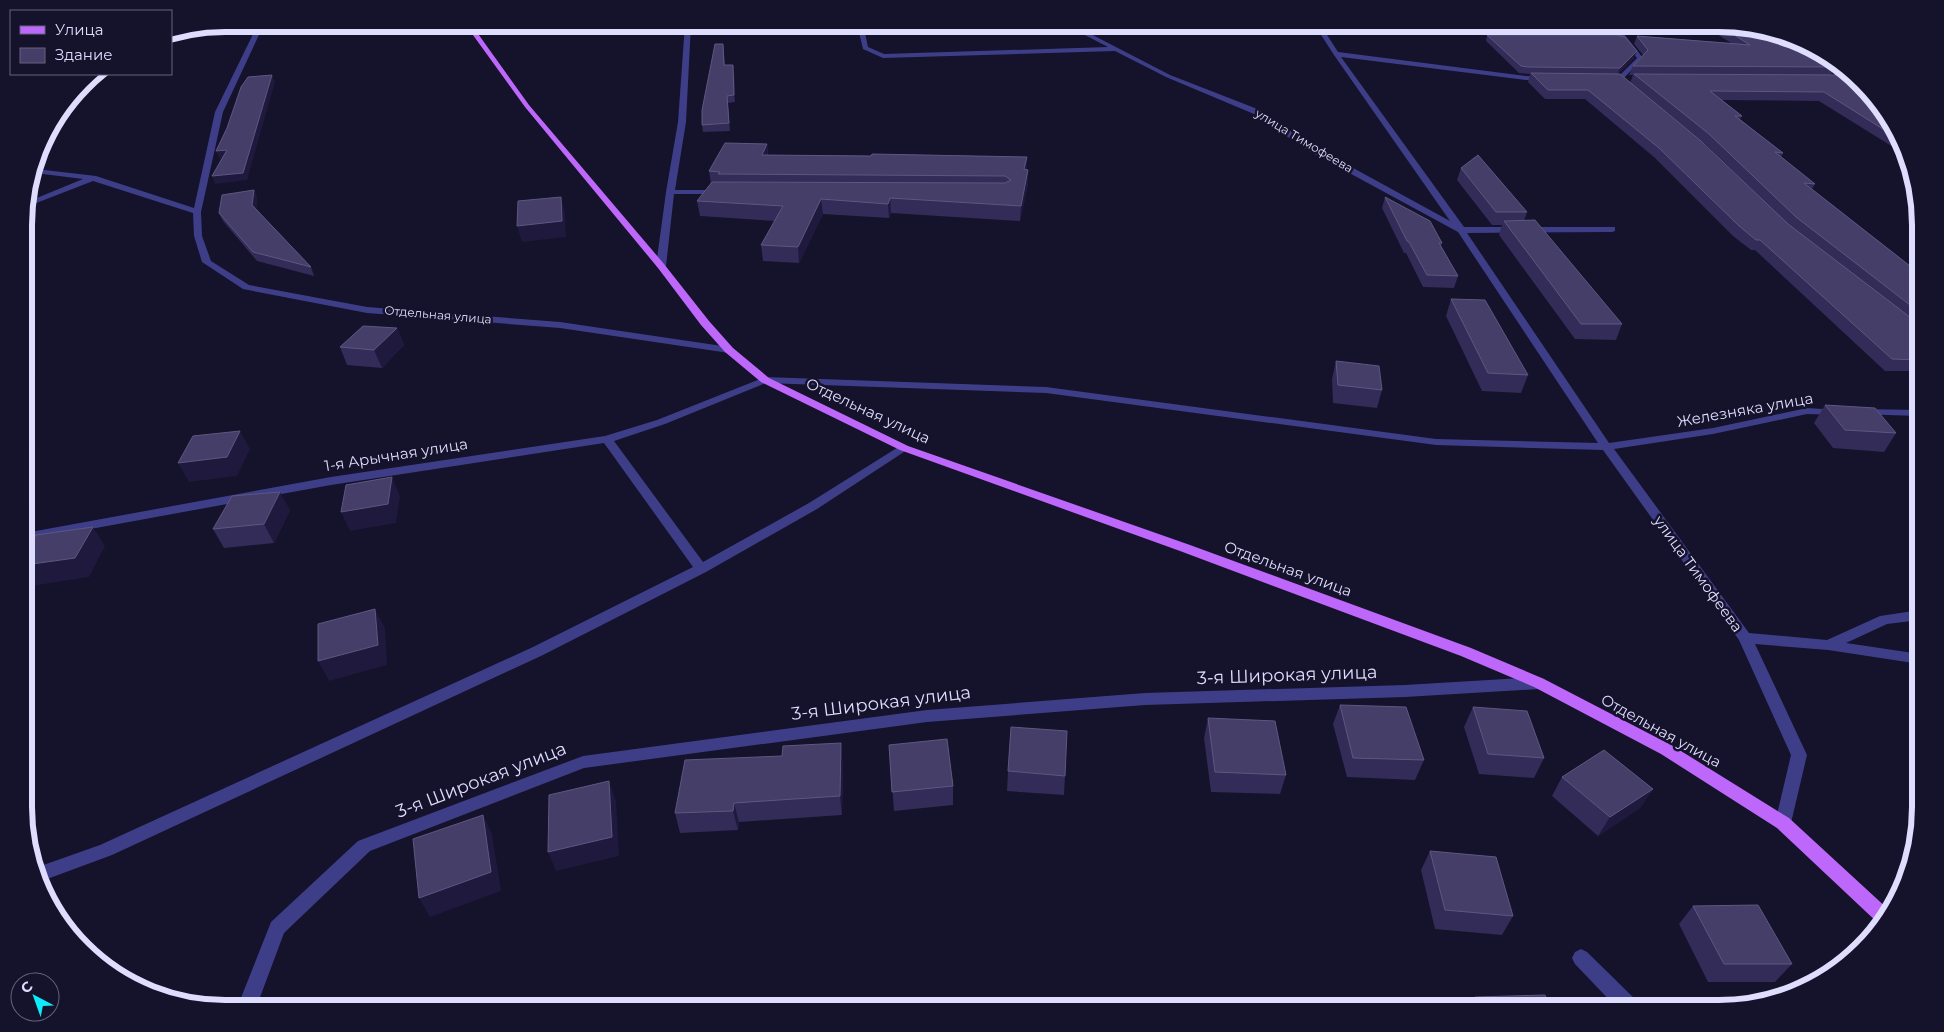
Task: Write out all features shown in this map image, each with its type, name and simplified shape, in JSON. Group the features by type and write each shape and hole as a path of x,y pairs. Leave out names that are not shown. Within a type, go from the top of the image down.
{"main road":[{"name":"Отдельная улица","path":"474,32 527,106 729,350 765,380 904,448 1186,548 1466,652 1539,683 1667,750 1783,823"},
{"path":"1783,823 1879,914"}],"street":[{"name":"Отдельная улица","path":"257,32 219,112 197,212 198,236 207,262 246,287 367,310 560,325 729,350"},
{"path":"661,266 670,192 682,122 688,32"},
{"name":"улица Тимофеева","path":"862,32 865,48 883,56 1115,49"},
{"name":"улица Тимофеева","path":"1084,32 1168,76 1257,112 1310,148 1461,230 1612,229"},
{"name":"улица Тимофеева","path":"1322,32 1461,230 1606,447 1745,638 1799,755 1783,823"},
{"path":"1615,79 1640,58 1619,32"},
{"path":"1336,54 1526,78 1554,78"},
{"path":"1615,79 1629,79"},
{"path":"1615,79 1634,92"},
{"path":"40,172 93,178 197,212"},
{"path":"34,202 93,178"},
{"path":"670,192 729,192"},
{"name":"Отдельная улица","path":"765,380 1046,390 1436,442 1606,447"},
{"name":"1-я Арычная улица","path":"32,536 331,481 607,439 661,422 765,380"},
{"name":"Железняка улица","path":"1606,447 1713,431 1807,411 1912,413"},
{"path":"607,439 700,569"},
{"path":"44,872 106,850 538,651 700,569 813,506 904,448"},
{"path":"1828,645 1885,619 1912,616"},
{"path":"1745,638 1828,645 1912,658"},
{"name":"3-я Широкая улица","path":"250,1000 277,928 364,846 583,762 927,716 1145,699 1405,691 1539,683"},
{"path":"1581,958 1622,1000"}],"building":[{"path":"1731,33 1756,36 1792,47 1829,67 1633,66 1648,50 1637,36 1750,45"},
{"path":"1487,35 1616,35 1625,37 1637,51 1620,68 1528,67 1521,66"},
{"path":"715,44 723,44 724,65 733,65 734,95 727,96 729,123 702,125 702,110"},
{"path":"1531,73 1620,74 1701,141 1788,224 1912,319 1912,360 1892,359 1760,240 1756,240 1738,225 1659,148 1588,90 1548,90"},
{"path":"1634,74 1840,75 1846,80 1864,98 1888,132 1824,92 1710,91 1742,116 1735,116 1783,153 1775,152 1815,184 1804,183 1912,268 1912,307 1796,217 1709,134"},
{"path":"272,75 243,173 212,176 227,150 216,151 227,128 241,87 248,77"},
{"path":"725,143 767,144 762,155 871,156 872,154 1027,157 1024,169 1028,170 1021,206 890,198 888,204 821,199 798,247 761,245 783,206 697,201 712,182 1005,183 1011,180 1005,176 718,174 720,172 709,171"},
{"path":"1478,155 1527,212 1496,212 1461,168"},
{"path":"254,190 252,205 311,267 253,252 219,213 222,195"},
{"path":"561,197 562,221 517,226 518,201"},
{"path":"1385,197 1430,221 1442,243 1439,243 1458,276 1427,275"},
{"path":"1535,220 1622,324 1581,324 1504,221"},
{"path":"1451,299 1485,300 1528,375 1488,373"},
{"path":"363,326 397,328 374,350 340,347"},
{"path":"1336,361 1379,366 1382,390 1338,385"},
{"path":"1825,405 1875,408 1896,433 1845,430"},
{"path":"240,431 227,457 178,463 193,436"},
{"path":"392,477 388,504 341,512 346,485"},
{"path":"280,492 264,524 213,529 232,496"},
{"path":"93,527 75,558 32,564 32,542 36,535"},
{"path":"375,609 378,645 318,661 318,624"},
{"path":"1340,705 1406,707 1424,760 1353,758"},
{"path":"1473,707 1527,711 1544,758 1488,754"},
{"path":"1208,718 1275,721 1286,775 1215,772"},
{"path":"1011,727 1067,731 1065,776 1008,771"},
{"path":"947,739 953,786 892,792 889,745"},
{"path":"841,743 840,796 734,803 733,811 675,813 685,760 782,756 783,746"},
{"path":"1604,750 1653,789 1610,817 1562,777"},
{"path":"609,781 612,837 548,852 549,795"},
{"path":"483,815 491,872 419,898 413,839"},
{"path":"1430,851 1496,857 1513,916 1445,910"},
{"path":"1758,905 1792,964 1724,964 1693,906"},
{"path":"1545,995 1547,1000 1476,1000 1475,997"}]}
